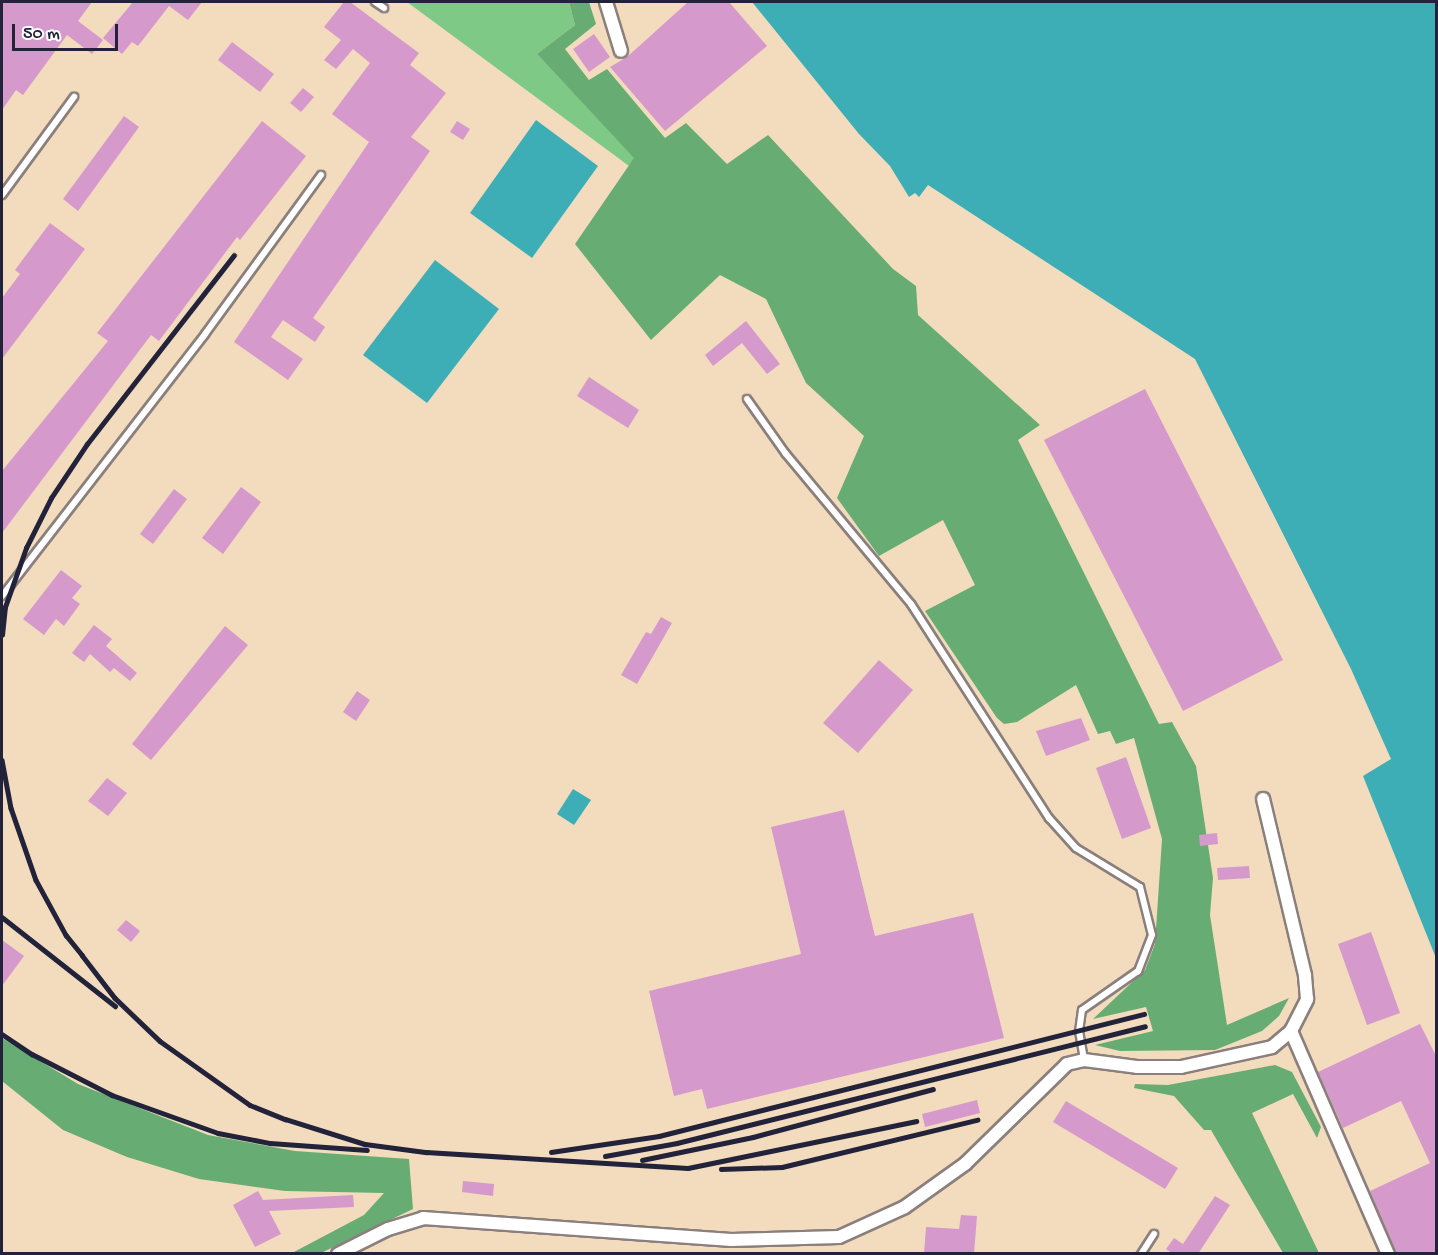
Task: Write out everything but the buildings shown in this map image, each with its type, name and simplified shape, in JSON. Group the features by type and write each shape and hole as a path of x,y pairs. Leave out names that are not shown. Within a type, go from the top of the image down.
{"street":[{"path":"606,2 621,51"},
{"path":"338,1254 388,1229 423,1218 731,1240 839,1237 905,1207 965,1164 1058,1070 1084,1060 1137,1067 1181,1067 1254,1054 1272,1047 1291,1031 1307,999 1305,975 1263,799"},
{"path":"1291,1031 1388,1254"}],"lane":[{"path":"375,2 384,8"},
{"path":"2,195 74,97"},
{"path":"2,596 205,334 321,175"},
{"path":"747,399 786,454 911,604 1049,818 1076,848 1140,887 1152,935 1138,971 1082,1010 1079,1031 1084,1060"},
{"path":"1141,1254 1154,1234"}],"green space":[{"path":"407,2 569,2 575,25 537,54 635,158 629,166"},
{"path":"569,2 589,2 596,24 565,49 589,80 607,69 665,138 686,123 727,164 768,135 893,269 916,286 918,315 1040,425 1018,440 1159,724 1172,722 1196,766 1213,878 1210,915 1227,1025 1289,998 1279,1016 1262,1031 1215,1050 1120,1051 1095,1045 1153,1031 1146,1007 1093,1019 1145,970 1155,944 1162,839 1134,738 1116,744 1110,731 1098,734 1076,685 1017,722 1004,724 997,718 925,611 975,585 943,520 879,556 837,498 864,436 806,383 766,299 720,275 651,340 575,244 634,158 537,54 575,25"},
{"path":"2,1038 78,1084 208,1135 295,1151 409,1159 413,1209 321,1253 292,1253 364,1215 384,1193 285,1191 199,1179 127,1157 63,1130 2,1081"},
{"path":"1275,1065 1292,1072 1321,1127 1317,1138 1293,1094 1252,1113 1319,1253 1283,1253 1211,1130 1204,1130 1174,1096 1134,1088 1135,1084 1168,1085"}],"water":[{"path":"752,2 1436,2 1436,958 1363,776 1391,759 1351,669 1195,359 928,185 919,197 915,193 909,197 890,166 859,134"},
{"path":"536,120 598,166 532,258 470,213"},
{"path":"435,260 499,309 427,403 363,355"},
{"path":"573,789 591,800 574,825 557,814"}],"railway":[{"path":"2,635 5,607 26,548 51,498 87,444 234,255"},
{"path":"2,760 11,808 36,880 66,935 115,998 160,1041 250,1105 285,1119 365,1144 426,1152 688,1168 916,1121"},
{"path":"2,917 115,1006"},
{"path":"551,1152 659,1136 1144,1014"},
{"path":"605,1156 677,1143 1145,1026"},
{"path":"2,1034 32,1054 112,1095 218,1133 270,1143 367,1150"},
{"path":"642,1160 753,1137 933,1089"},
{"path":"721,1169 782,1167 977,1120"}]}
